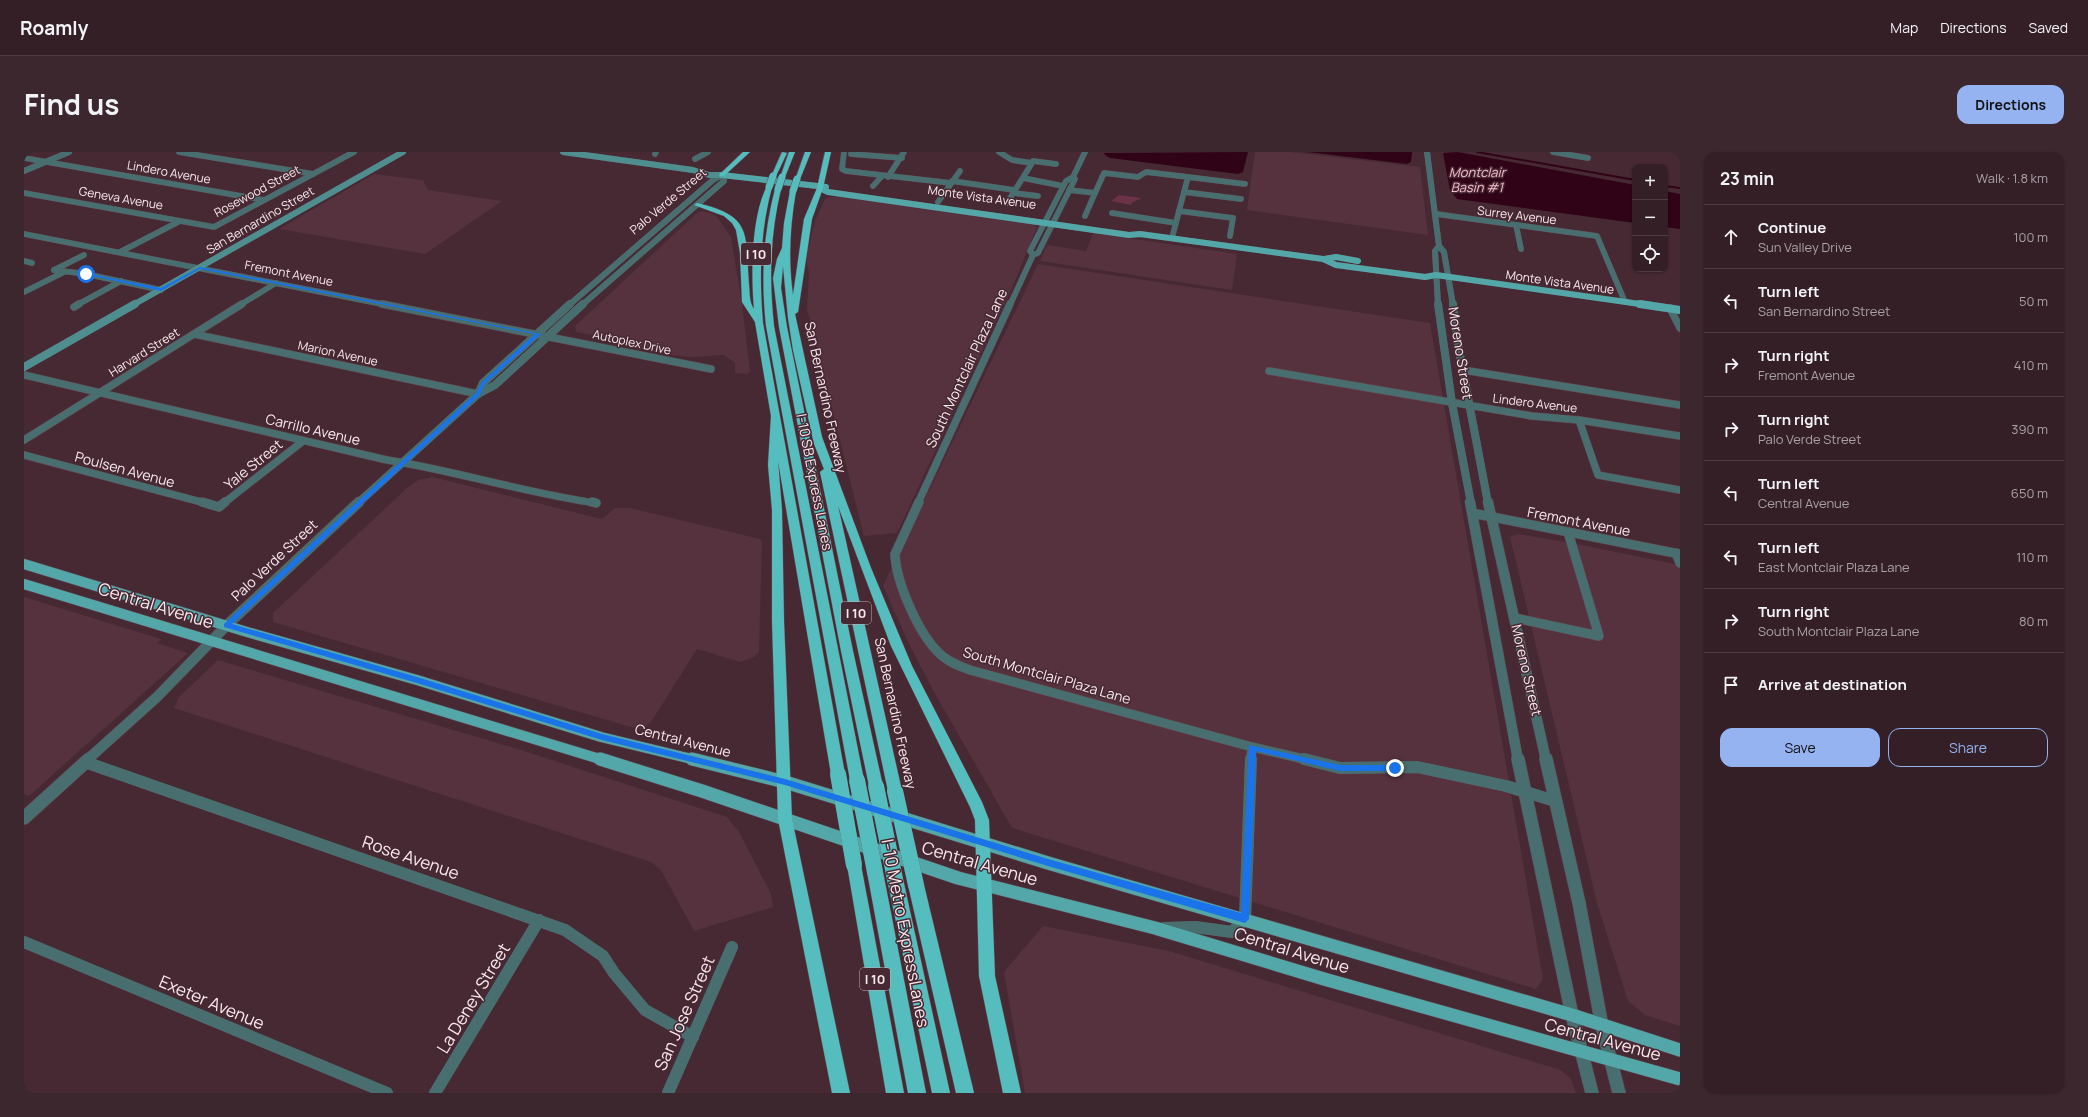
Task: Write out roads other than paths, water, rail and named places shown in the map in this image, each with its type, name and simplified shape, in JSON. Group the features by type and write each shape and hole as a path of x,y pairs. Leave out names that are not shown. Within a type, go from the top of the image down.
{"highway":[{"path":"722,175 747,152"},
{"name":"I 10","path":"784,152 773,176 773,188 759,223 755,263 759,323 895,1093"},
{"path":"773,188 782,177 792,152"},
{"name":"San Bernardino Freeway","path":"808,152 793,191 786,224 787,289 792,321 916,885 965,1093"},
{"path":"792,321 808,219 820,188 828,152"},
{"name":"I-10 SB Express Lanes","path":"773,188 765,277 770,326 857,780"},
{"path":"697,205 723,211 732,217 736,223 741,238 747,304 759,323"},
{"name":"I-10 SB Express Lanes","path":"786,249 778,262 777,293 847,651 876,786"},
{"path":"775,417 773,465 777,510 778,621 786,819 841,1093"},
{"path":"817,436 850,520 867,572 894,639 927,710 977,806 982,820 987,976 1012,1093"},
{"name":"I-10 Metro ExpressLanes","path":"857,780 917,1093"},
{"name":"I-10 Metro ExpressLanes","path":"876,786 941,1093"}],"main road":[{"name":"San Bernardino Street","path":"24,367 403,152"},
{"name":"Monte Vista Avenue","path":"563,152 693,170 708,174 820,188 832,187 938,202 1046,220"},
{"name":"Monte Vista Avenue","path":"820,188 828,192 1054,221 1129,234 1172,238 1323,260 1336,264 1362,268 1425,276 1436,275 1680,310"},
{"name":"Central Avenue","path":"24,564 417,680 602,737 785,782 1048,863 1572,1015 1602,1026 1680,1050"},
{"name":"Central Avenue","path":"24,584 212,642 443,710 786,819 951,875 1154,928 1318,977 1582,1050 1680,1079"}],"street":[{"path":"24,171 69,152"},
{"path":"179,152 313,174"},
{"name":"Rosewood Street","path":"214,227 354,152"},
{"path":"594,156 600,152"},
{"path":"695,159 708,152"},
{"path":"844,152 841,176 846,178"},
{"path":"888,177 902,158 904,152"},
{"path":"999,152 1012,160 1056,164"},
{"path":"1054,221 1085,152"},
{"name":"Moreno Street","path":"1427,152 1439,246 1444,252 1470,406 1491,517 1535,705 1554,801 1579,903 1602,1026 1619,1093"},
{"path":"1553,152 1588,158"},
{"path":"851,154 902,158"},
{"name":"Lindero Avenue","path":"24,158 264,200"},
{"path":"1007,203 1033,162"},
{"path":"842,170 888,177 952,182 1038,196"},
{"path":"938,202 960,171"},
{"path":"1085,216 1104,173 1138,176 1146,172 1245,184"},
{"name":"Palo Verde Street","path":"24,818 157,697 227,625 402,462 478,394 495,386 632,260 724,181 722,175 709,184 634,247 483,383 478,394"},
{"path":"873,186 882,176"},
{"path":"1024,177 1064,183"},
{"path":"1046,220 1064,183 1068,178 1073,177"},
{"path":"1172,238 1188,177"},
{"path":"697,205 693,203 703,194 709,184"},
{"path":"1069,190 1095,193"},
{"path":"1184,192 1241,200"},
{"name":"Geneva Avenue","path":"24,193 214,227"},
{"path":"1179,211 1233,218 1230,236"},
{"path":"1112,213 1176,223"},
{"name":"Surrey Avenue","path":"1436,214 1596,236 1625,302"},
{"name":"South Montclair Plaza Lane","path":"1033,255 1030,251 1046,220"},
{"path":"120,252 180,221"},
{"name":"South Montclair Plaza Lane","path":"1054,221 1038,253 1033,255 895,554 896,567 903,589 931,644 945,659 955,665 970,670 1252,747 1340,768 1417,767 1524,791 1554,801"},
{"path":"1516,225 1521,249"},
{"name":"Fremont Avenue","path":"26,235 550,336"},
{"name":"Moreno Street","path":"1439,246 1435,251 1438,302 1452,403 1524,791 1572,1015 1592,1093"},
{"path":"84,255 54,270 86,274 161,290"},
{"path":"24,261 32,263"},
{"path":"24,292 64,272"},
{"path":"74,307 121,281"},
{"name":"Harvard Street","path":"24,440 276,283"},
{"path":"1670,308 1680,328"},
{"name":"Marion Avenue","path":"194,334 478,394"},
{"name":"Autoplex Drive","path":"550,336 710,369"},
{"path":"1464,370 1680,405"},
{"name":"Lindero Avenue","path":"1269,371 1544,418 1579,420 1680,436"},
{"name":"Carrillo Avenue","path":"24,375 303,441 563,499 596,503"},
{"path":"1579,420 1598,475 1680,490"},
{"name":"Yale Street","path":"219,508 303,441"},
{"name":"Poulsen Avenue","path":"24,455 219,508"},
{"name":"Fremont Avenue","path":"1472,513 1678,554"},
{"path":"1515,618 1599,636 1568,532"},
{"path":"1678,554 1680,563"},
{"path":"1154,928 1195,927 1232,932 1245,919 1252,747"},
{"name":"Rose Avenue","path":"85,762 565,930 603,956 614,973 645,1010 693,1036"},
{"name":"La Deney Street","path":"436,1093 539,920"},
{"name":"Exeter Avenue","path":"24,942 387,1093"},
{"name":"San Jose Street","path":"668,1093 732,947"}],"water":[{"path":"1248,152 1243,172 1238,174 1110,158 1104,153"},
{"path":"1307,152 1412,152 1411,162 1407,164"},
{"name":"Montclair Basin #1","path":"1458,152 1632,184 1632,223 1457,199 1450,190 1443,153"},
{"path":"1668,192 1680,194 1680,229 1668,227"}],"waterway":[{"path":"1477,152 1632,179"},
{"path":"1668,186 1680,188"}]}
